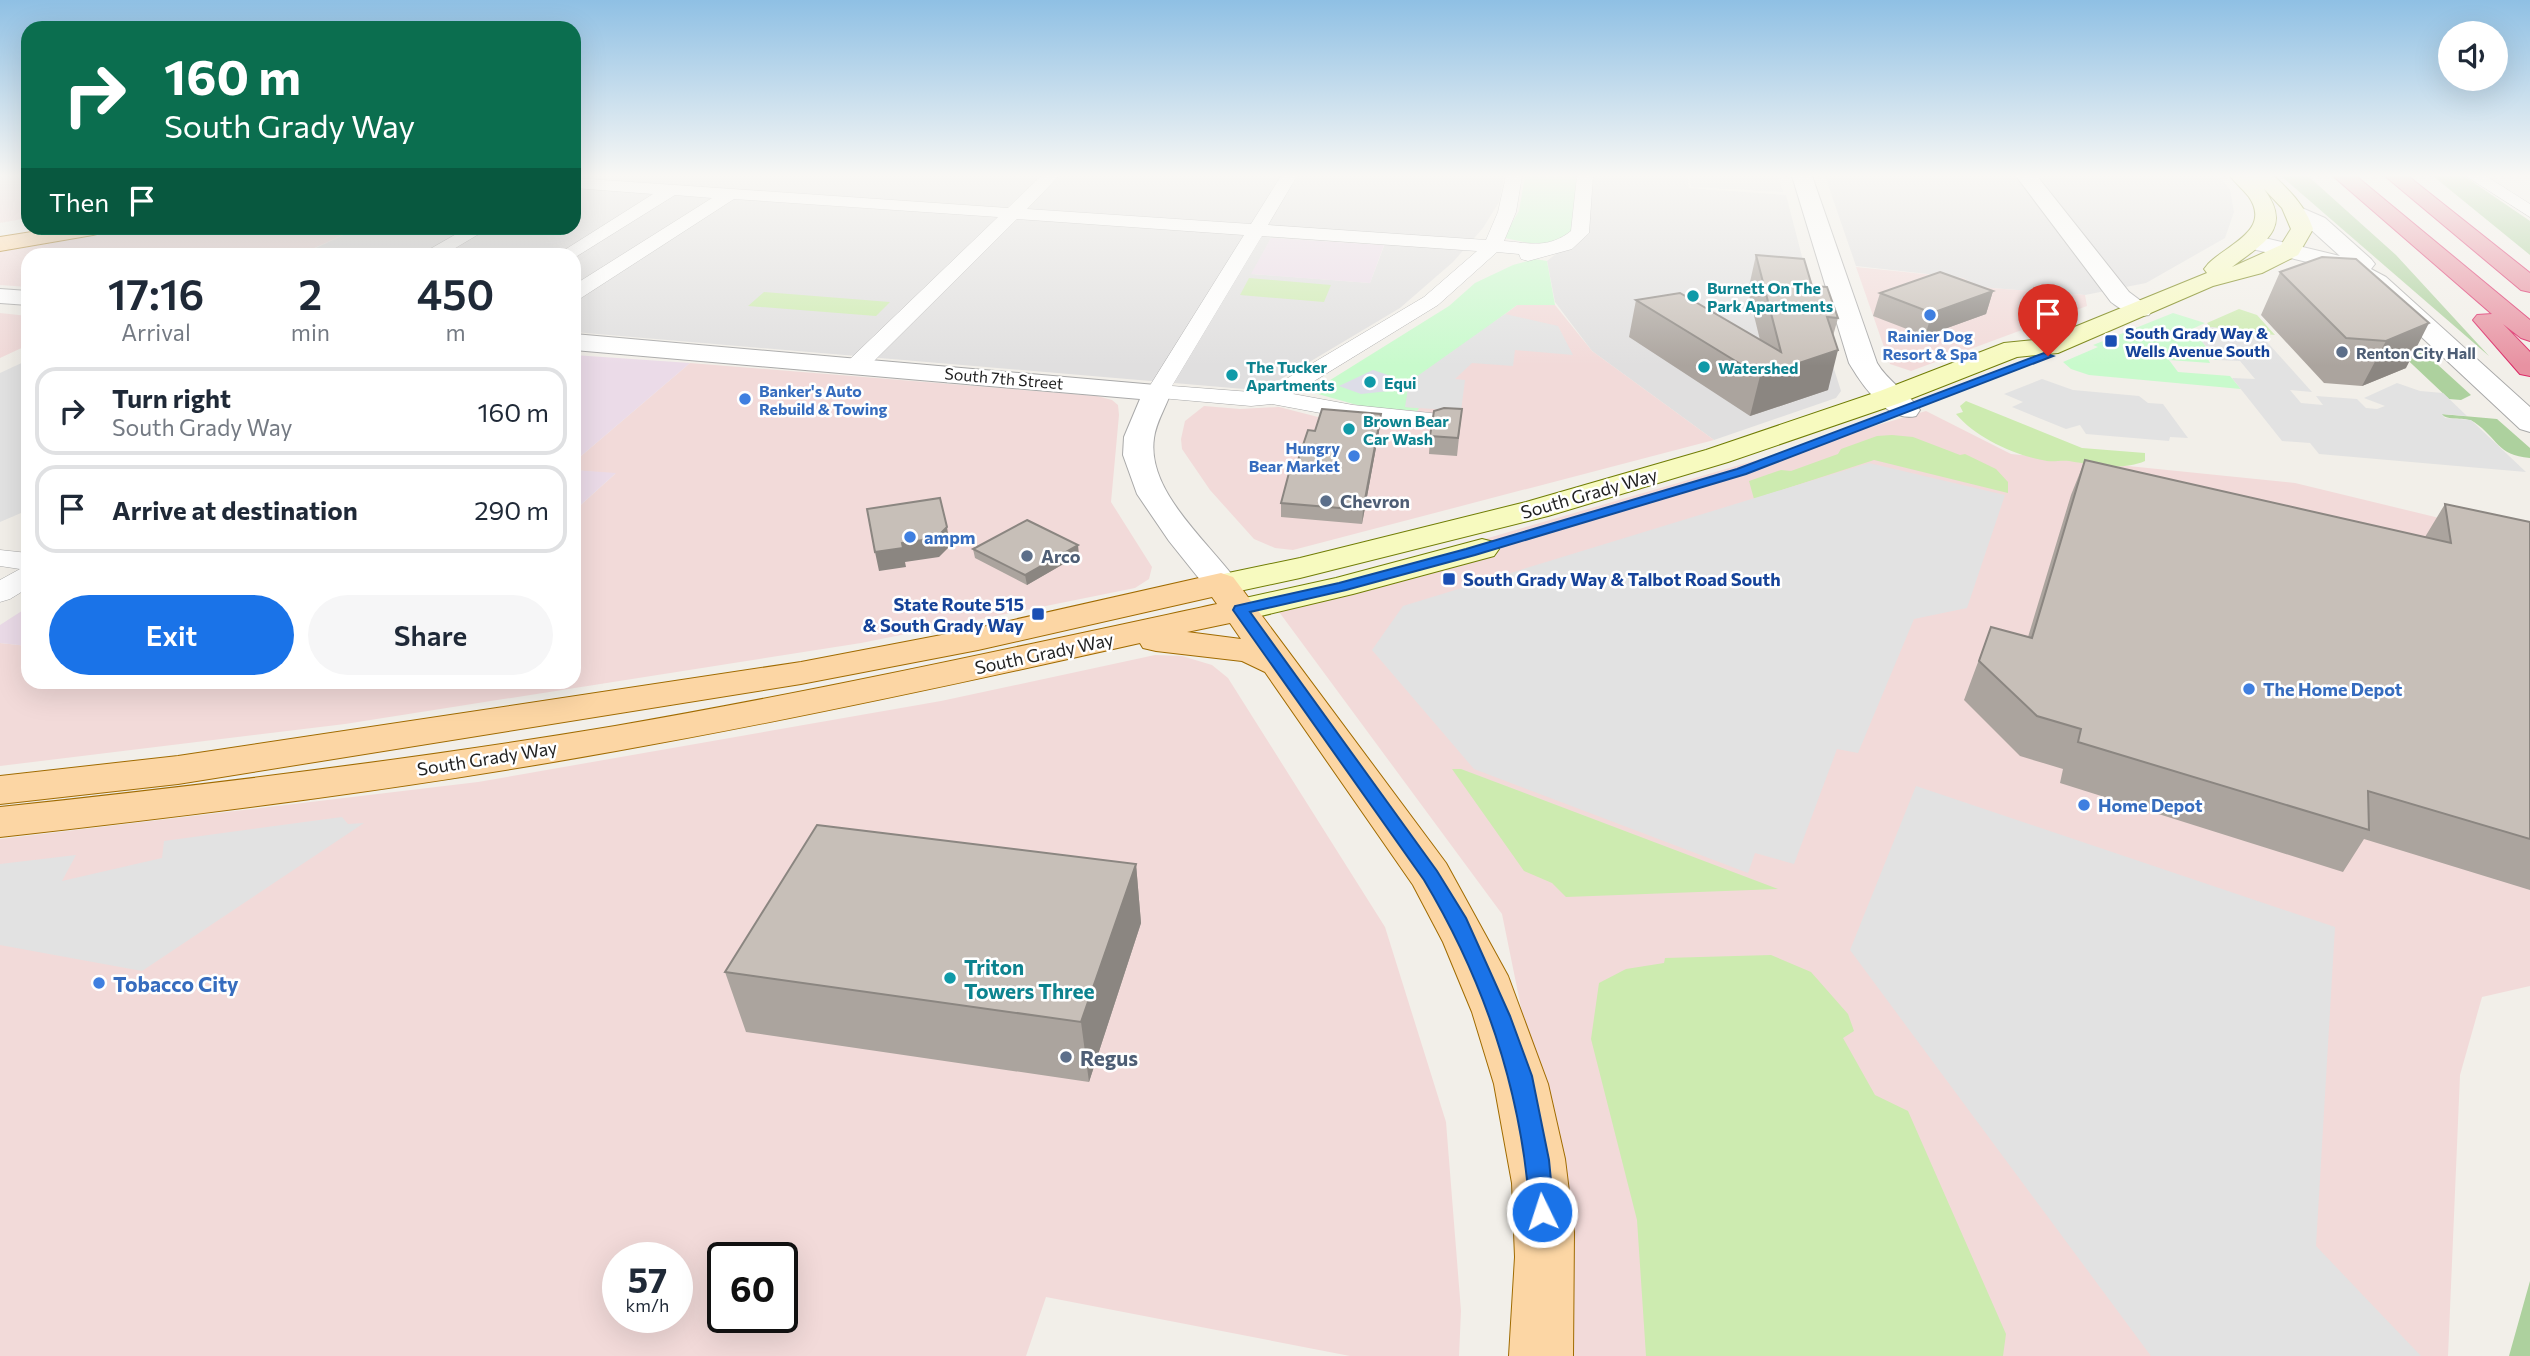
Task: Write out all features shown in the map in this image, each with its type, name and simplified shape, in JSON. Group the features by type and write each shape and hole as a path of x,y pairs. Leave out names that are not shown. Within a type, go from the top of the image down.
{"highway":[{"path":"2417,239 2530,333"},
{"path":"2473,239 2530,285"},
{"path":"2433,253 2494,329 2530,368"}],"main road":[{"path":"0,244 27,239"},
{"path":"2290,250 2296,239"},
{"name":"South Grady Way","path":"2205,281 2225,258 2252,242"},
{"name":"South Grady Way","path":"0,790 178,770 288,751 643,699 1231,597 1341,587 1471,552 1754,467 2013,349 2049,347 2205,281 2254,268 2290,250"},
{"name":"South Grady Way","path":"0,822 311,784 630,736 862,692 1112,638 1231,597"},
{"path":"1231,597 1430,876 1457,918 1500,1016 1521,1076 1538,1160 1544,1238 1541,1356"},
{"path":"1112,638 1172,641 1251,651 1282,666"},
{"path":"862,692 886,657"},
{"path":"454,763 472,750 506,736 620,718 643,699"},
{"path":"311,784 343,764 446,743 462,736 475,725"}],"street":[{"path":"442,248 459,239"},
{"path":"581,290 660,239"},
{"path":"857,365 985,239"},
{"path":"1231,597 1153,497 1140,467 1138,439 1152,404 1250,239"},
{"path":"1393,239 1547,250"},
{"path":"1272,397 1431,301 1466,272 1493,246 1496,239"},
{"path":"1466,272 1564,245 1572,239"},
{"path":"1823,239 1863,363 1872,379 1898,403"},
{"path":"2075,239 2120,297 2140,310"},
{"path":"2336,239 2356,256 2378,282 2530,423"},
{"path":"2252,242 2345,264 2378,282"},
{"path":"0,296 21,298"},
{"name":"South 7th Street","path":"581,343 1084,385 1152,404"},
{"path":"1152,404 1272,397 1353,412 1432,419"},
{"path":"0,558 21,560"},
{"path":"0,593 21,580"}],"shaded area":[{"path":"75,239 333,239 314,248 24,248"},
{"path":"334,239 1270,239 1252,274 1370,283 1384,245 1292,239 1473,239 1453,262 1400,308 1269,386 1256,390 581,333 581,248 316,248"},
{"path":"1270,239 1384,245 1370,283 1251,274"},
{"path":"1572,239 1798,239 1819,322 1841,391 1836,398 1714,440 1592,351 1555,302 1547,261"},
{"path":"1847,239 2223,239 2146,283 2085,295 1978,287 1963,278 1856,266"},
{"path":"21,248 21,286 0,285 0,252"},
{"path":"1856,267 1963,278 1978,287 2085,295 2087,306 1911,371 1890,364"},
{"path":"1517,305 1555,305 1592,351 1714,440 1293,550 1275,548 1254,539 1210,490 1182,449 1185,421 1204,406 1240,409 1279,407 1318,417 1387,423 1390,410 1405,407 1485,329"},
{"path":"0,313 21,315 21,348 0,358"},
{"path":"1505,314 1558,326 1573,355 1515,350 1513,366 1472,363 1455,379 1465,380 1461,411 1405,407 1409,382"},
{"path":"2210,327 2259,333 2312,392 2290,390 2301,403 2323,405 2316,396 2357,399 2366,408 2377,409 2385,406 2364,398 2397,383 2420,391 2443,393 2467,416 2442,414 2445,418 2471,420 2526,472 2319,454 2310,443 2282,441 2232,378 2255,379 2240,361 2217,360 2192,329 2212,330"},
{"path":"581,355 690,363 581,456"},
{"path":"21,363 21,513 0,522 0,373"},
{"path":"690,363 1097,396 1112,400 1118,405 1111,502 1152,567 1149,579 1135,588 861,643 581,687 581,505 615,474 581,471 581,456"},
{"path":"1373,370 1394,377 1395,386 1389,391 1361,394 1339,386"},
{"path":"2042,379 2073,390 2139,396 2148,403 2163,404 2188,438 2170,437 2169,441 2086,434 2080,425 2066,429 2012,407 2023,402 2004,394"},
{"path":"1926,411 2011,454 2295,483 2530,540 2530,986 2482,997 2460,1075 2448,1356 1549,1356 1561,1204 1502,914 1271,601"},
{"path":"1869,463 2005,495 1967,608 1914,619 1858,753 1837,749 1794,864 1755,853 1748,873 1474,769 1372,650 1403,606"},
{"path":"581,470 616,473 581,505"},
{"path":"21,612 21,645 0,643 0,625"},
{"path":"0,643 21,645 21,689 568,689 345,724 0,766"},
{"path":"1155,655 1182,656 1212,665 1228,678 1385,927 1446,1122 1461,1311 1459,1356 1350,1356 1046,1297 1026,1356 0,1356 0,839 478,782 941,701"},
{"path":"1916,786 2335,927 2316,1246 2421,1356 2151,1356 1850,950"},
{"path":"342,817 348,824 364,823 142,971 0,945 0,864 76,855 62,881 162,858 164,841"}],"green space":[{"path":"1511,239 1565,239 1560,243 1533,244"},
{"path":"2354,239 2378,239 2489,356"},
{"path":"2511,239 2530,239 2530,255"},
{"path":"1535,259 1547,261 1555,305 1517,305 1485,329 1405,407 1419,408 1417,411 1364,407 1311,392 1449,306 1475,283 1513,265"},
{"path":"1249,278 1331,285 1324,302 1240,295"},
{"path":"764,292 890,302 876,316 748,306"},
{"path":"2359,293 2471,395 2461,400 2449,399 2343,299"},
{"path":"2239,309 2257,315 2275,335 2210,327 2207,323"},
{"path":"2173,313 2205,323 2192,329 2217,360 2208,359 2210,363 2169,360 2178,372 2230,376 2241,389 2089,375 2071,369 2063,362 2098,347 2093,345"},
{"path":"1966,401 2082,448 2145,453 2145,461 2127,466 2107,466 2047,461 2023,455 1997,445 1964,423 1956,414 1963,412 1960,406"},
{"path":"2441,414 2497,419 2530,448 2530,458 2510,454 2474,422"},
{"path":"1877,436 1913,437 1960,455 1965,454 1996,469 2008,482 2008,493 1874,460 1754,499 1749,481 1781,470 1791,471"},
{"path":"1452,769 1461,769 1778,889 1566,897 1552,883 1524,871"},
{"path":"1771,955 1811,972 1848,1014 1854,1031 1843,1038 1875,1095 1908,1111 2006,1334 2003,1356 1646,1356 1637,1220 1591,1039 1599,983 1626,969 1664,963 1665,958"},
{"path":"2530,1281 2530,1356 2509,1356"}],"building":[{"path":"1756,255 1804,259 1812,286 1827,287 1838,318 1827,317 1838,350 1760,376 1636,300 1680,293 1781,352"},
{"path":"2322,257 2356,259 2429,323 2386,341 2346,338 2280,272"},
{"path":"1940,272 1993,291 1932,313 1880,293"},
{"path":"1444,408 1462,409 1458,438 1430,436 1434,411"},
{"path":"1322,409 1381,414 1363,510 1281,503 1290,469 1295,469 1308,430 1315,431"},
{"name":"The Home Depot","path":"2085,460 2451,543 2445,504 2530,522 2530,839 2368,791 2369,830 2078,742 2081,729 2037,716 1979,661 1991,627 2032,638"},
{"path":"940,498 947,527 936,538 902,543 903,548 875,552 867,509"},
{"name":"Arco","path":"1027,520 1078,545 1025,575 973,549"},
{"path":"817,825 1136,864 1081,1022 725,972"}],"place":[{"name":"Burnett On The Park Apartments","path":"1693,296"},
{"name":"Rainier Dog Resort & Spa","path":"1930,315"},
{"name":"South Grady Way & Wells Avenue South","path":"2111,341"},
{"name":"Renton City Hall","path":"2342,352"},
{"name":"Watershed","path":"1704,367"},
{"name":"The Tucker Apartments","path":"1232,375"},
{"name":"Equi","path":"1370,382"},
{"name":"Banker's Auto Rebuild & Towing","path":"745,399"},
{"name":"Brown Bear Car Wash","path":"1349,429"},
{"name":"Hungry Bear Market","path":"1354,456"},
{"name":"Chevron","path":"1326,501"},
{"name":"ampm","path":"910,537"},
{"name":"Arco","path":"1027,556"},
{"name":"South Grady Way & Talbot Road South","path":"1449,579"},
{"name":"State Route 515 & South Grady Way","path":"1038,614"},
{"name":"The Home Depot","path":"2249,689"},
{"name":"Home Depot","path":"2084,805"},
{"name":"Triton Towers Three","path":"950,978"},
{"name":"Tobacco City","path":"99,983"},
{"name":"Regus","path":"1066,1057"}],"route":[{"path":"1542,1212 1538,1160 1521,1076 1500,1016 1457,918 1430,876 1240,610 1341,587 1471,552 1742,472 2048,356"}]}
